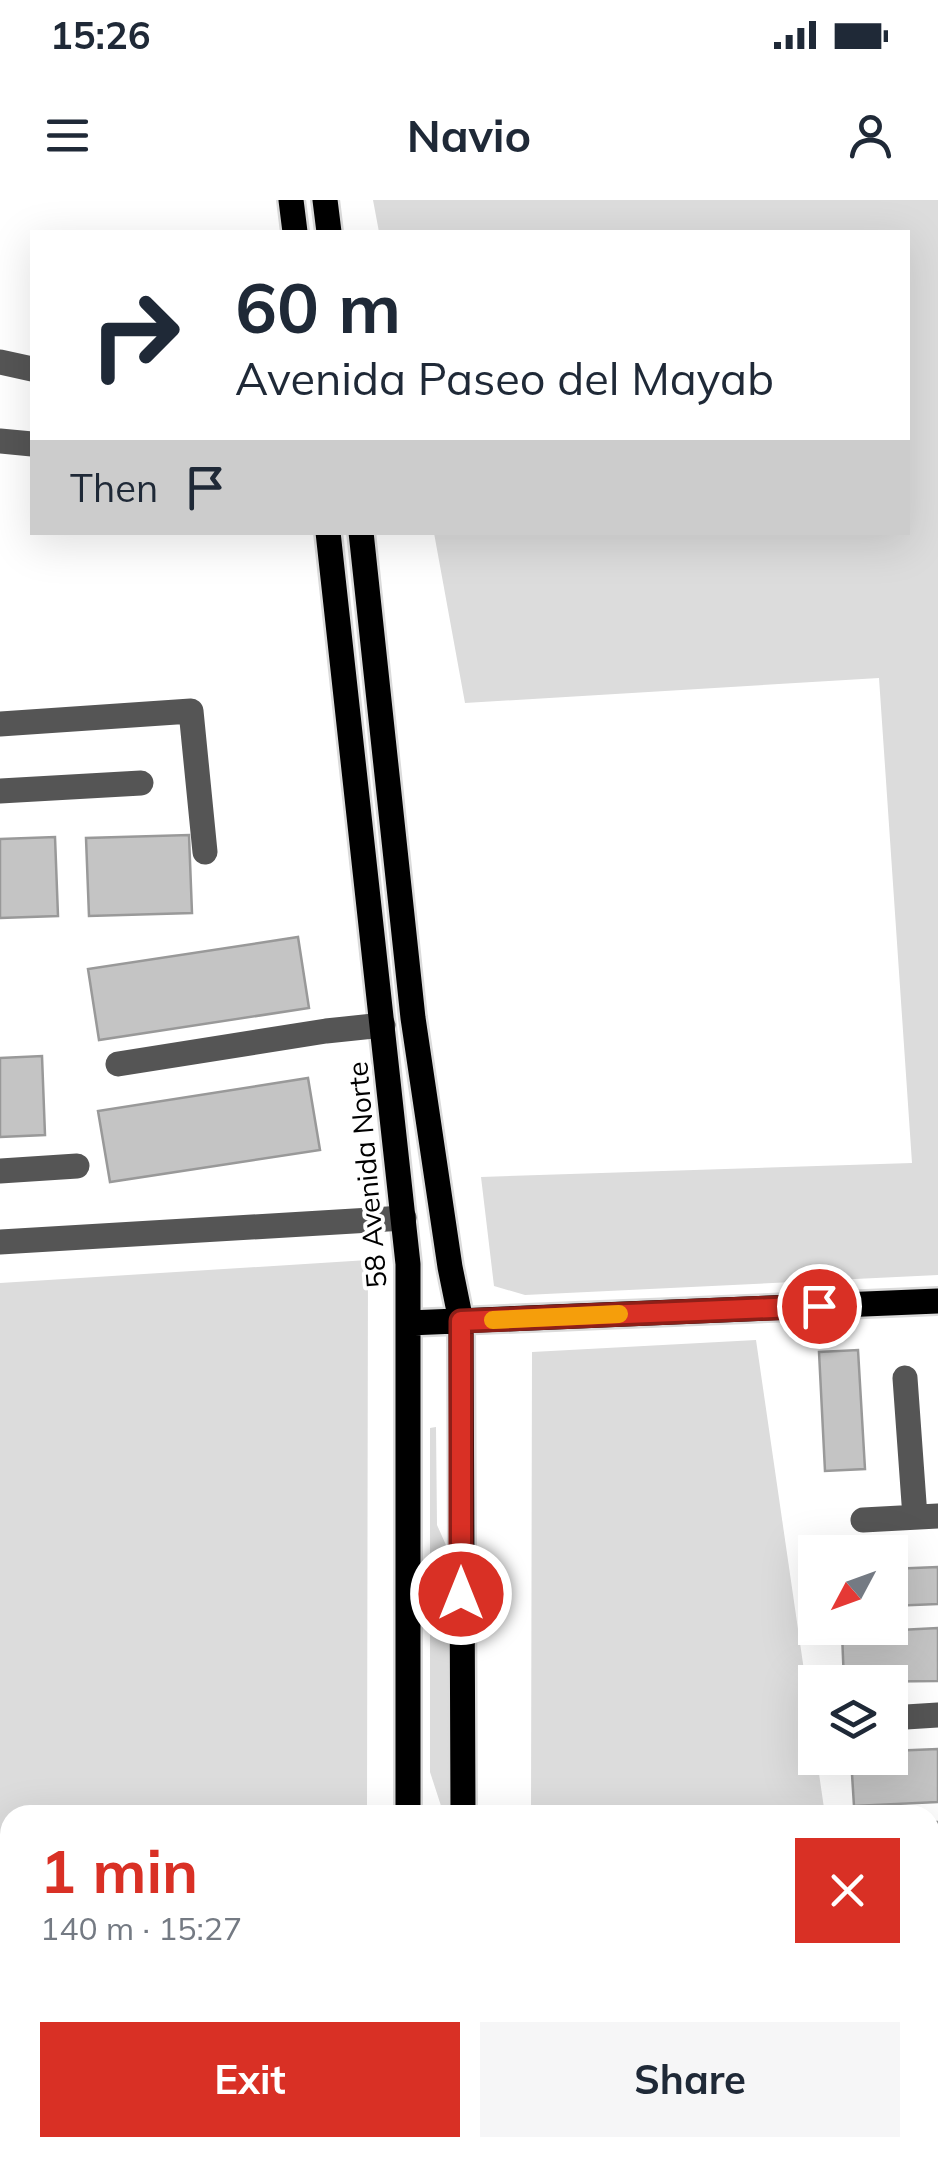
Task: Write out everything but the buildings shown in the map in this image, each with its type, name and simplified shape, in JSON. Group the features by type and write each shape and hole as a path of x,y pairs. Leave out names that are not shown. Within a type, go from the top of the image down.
{"main road":[{"path":"291,200 295,230"},
{"path":"325,200 329,230"},
{"name":"58 Avenida Norte","path":"328,535 404,1218 409,1323 408,1805"},
{"path":"361,535 413,1018 461,1321 463,1805"},
{"path":"409,1323 938,1300"}],"street":[{"path":"0,362 30,369"},
{"path":"0,441 30,444"},
{"path":"0,724 191,712 204,852"},
{"path":"0,791 141,783"},
{"path":"118,1064 383,1025"},
{"path":"0,1171 77,1166"},
{"path":"0,1242 404,1218"},
{"path":"862,1520 926,1517 905,1378"},
{"path":"908,1717 938,1716"}],"shaded area":[{"path":"373,200 938,200 938,1275 525,1295 494,1286 481,1177 912,1163 879,678 465,703 434,535 910,535 910,230 379,230"},
{"path":"368,1260 367,1805 0,1805 0,1283"},
{"path":"756,1340 803,1665 798,1665 798,1775 819,1775 824,1805 531,1805 532,1352"},
{"path":"436,1427 437,1525 450,1554 449,1805 441,1805 430,1772 430,1428"}],"slow traffic":[{"path":"493,1320 619,1314"}],"route":[{"path":"461,1594 461,1321 819,1306"}]}
